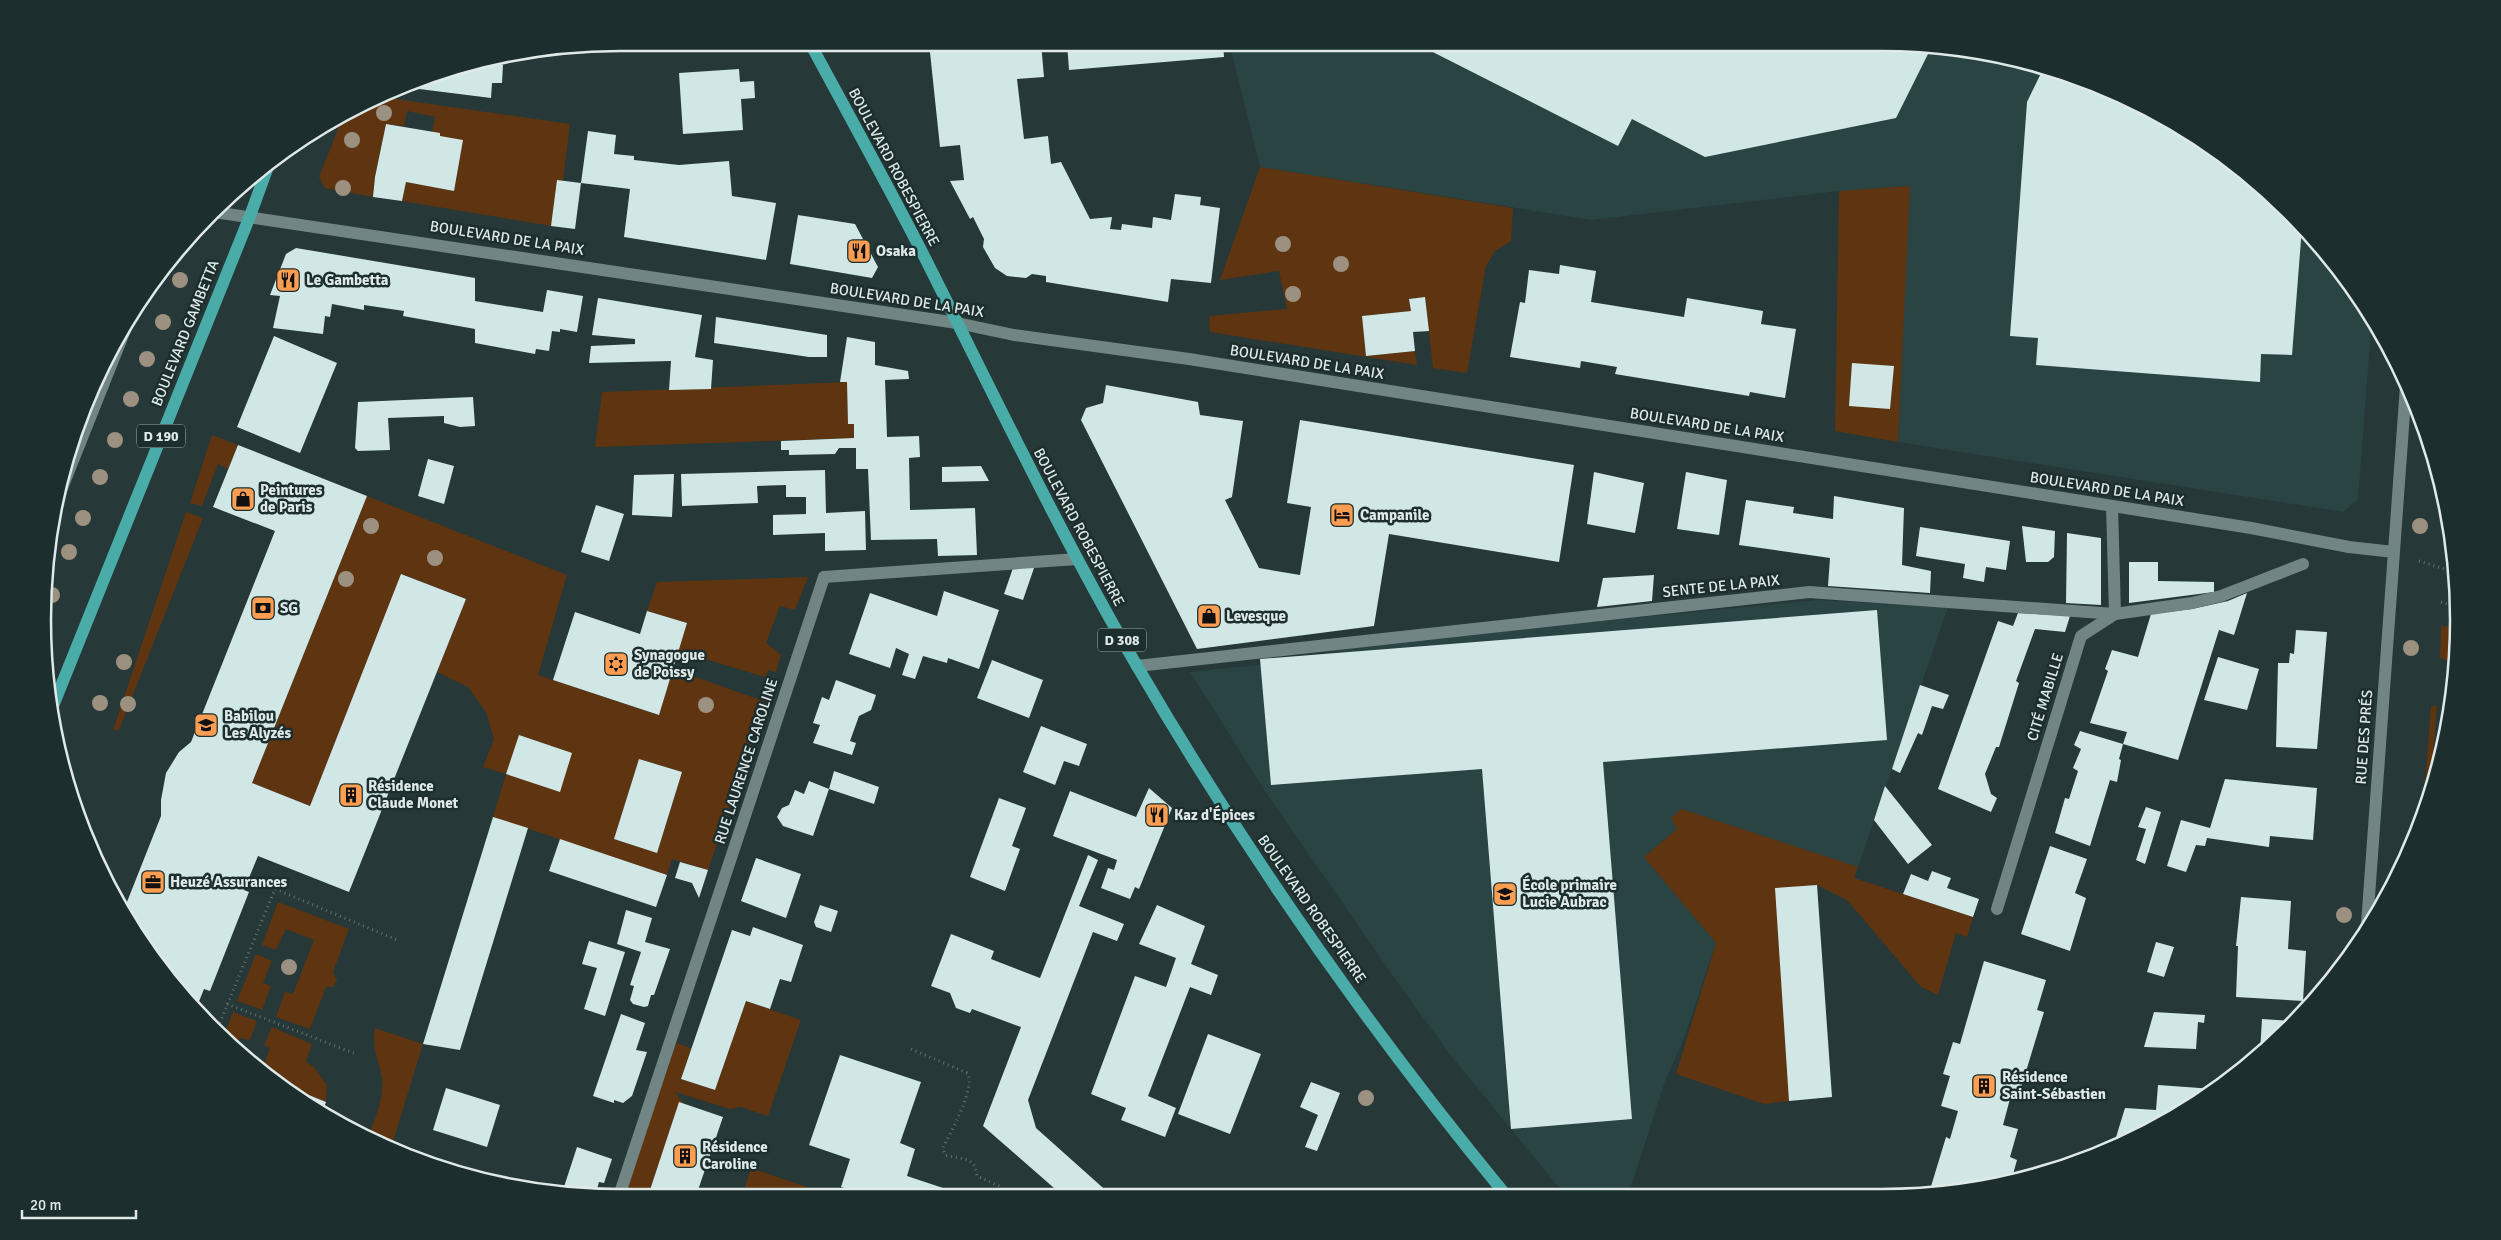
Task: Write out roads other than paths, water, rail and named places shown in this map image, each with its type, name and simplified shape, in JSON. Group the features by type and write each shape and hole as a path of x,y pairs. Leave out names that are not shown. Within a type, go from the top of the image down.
{"main road":[{"name":"BOULEVARD ROBESPIERRE","path":"814,51 923,254 956,323 1077,559 1137,666 1233,823 1313,940 1401,1061 1501,1189"},
{"name":"BOULEVARD GAMBETTA","path":"57,697 264,177"}],"street":[{"name":"BOULEVARD DE LA PAIX","path":"223,213 956,323 1014,335 1199,361 2251,528 2349,547 2394,552"},
{"path":"78,448 108,371"},
{"name":"RUE DES PRÉS","path":"2368,914 2405,400"},
{"path":"2112,506 2115,614"},
{"name":"RUE LAURENCE CAROLINE","path":"621,1189 824,577 1077,559"},
{"name":"SENTE DE LA PAIX","path":"1137,666 1809,592 2115,614 2192,603 2221,596 2303,564"},
{"name":"CITÉ MABILLE","path":"1997,908 2081,636 2115,614"}],"place":[{"name":"Osaka","path":"859,251"},
{"name":"Le Gambetta","path":"288,280"},
{"name":"Peintures de Paris","path":"243,499"},
{"name":"Campanile","path":"1342,515"},
{"name":"SG","path":"263,608"},
{"name":"Levesque","path":"1209,616"},
{"name":"Synagogue de Poissy","path":"616,664"},
{"name":"Babilou Les Alyzés","path":"206,725"},
{"name":"Résidence Claude Monet","path":"351,795"},
{"name":"Kaz d'Épices","path":"1157,815"},
{"name":"Heuzé Assurances","path":"153,882"},
{"name":"École primaire Lucie Aubrac","path":"1505,894"},
{"name":"Résidence Saint-Sébastien","path":"1984,1086"},
{"name":"Résidence Caroline","path":"685,1156"}]}
